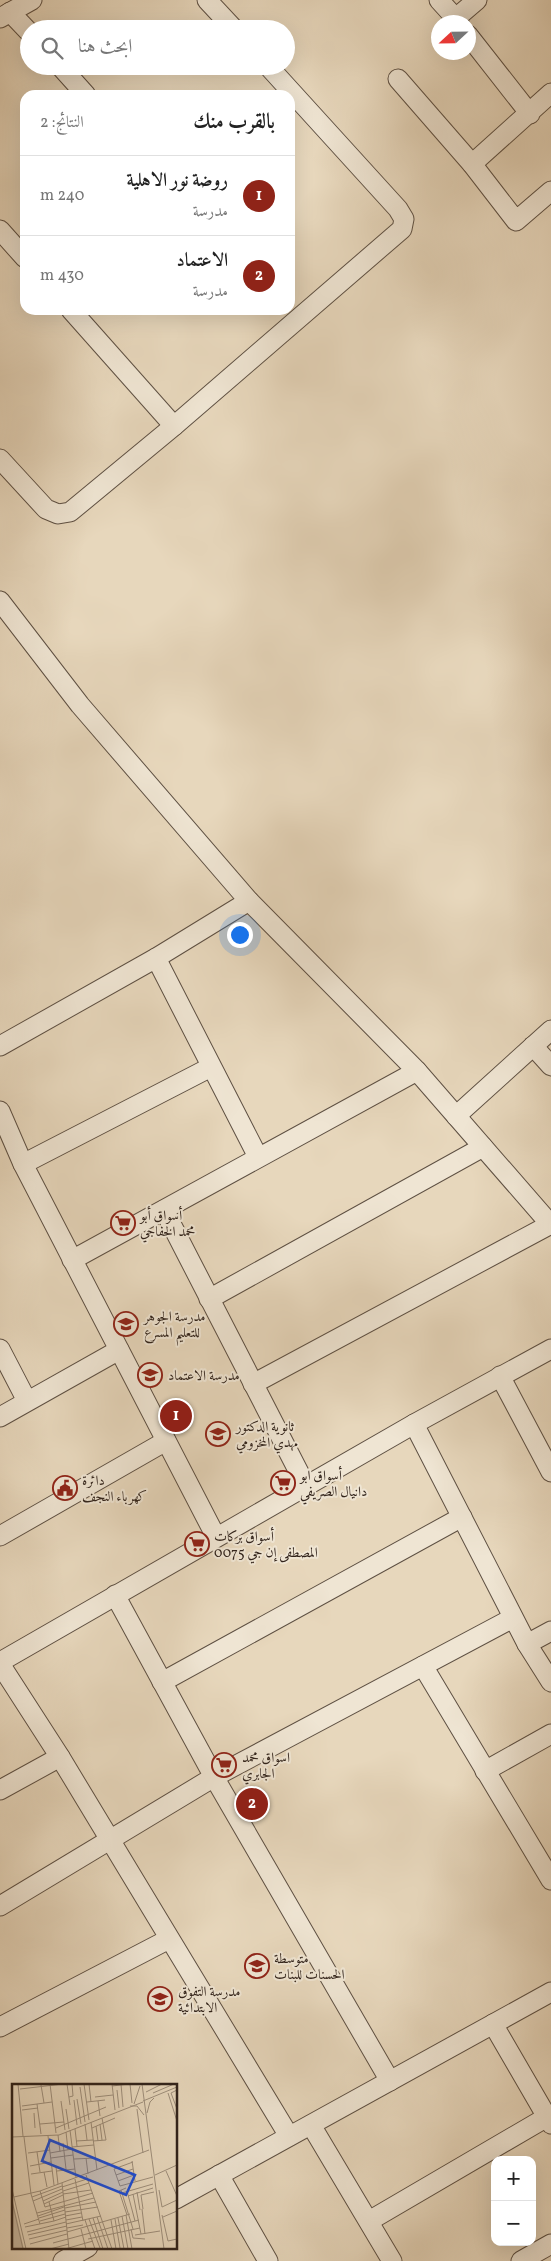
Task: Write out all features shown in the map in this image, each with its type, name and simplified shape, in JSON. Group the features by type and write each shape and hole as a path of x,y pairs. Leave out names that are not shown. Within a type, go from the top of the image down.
{"street":[{"path":"20,26 5,15 32,0"},
{"path":"207,0 226,20"},
{"path":"440,0 454,15"},
{"path":"463,15 477,0"},
{"path":"476,45 530,114"},
{"path":"68,75 82,90"},
{"path":"276,75 290,90"},
{"path":"398,79 472,164 516,221 551,191"},
{"path":"472,164 551,94"},
{"path":"295,96 398,209 404,219 402,229 295,311"},
{"path":"0,230 20,252"},
{"path":"75,315 174,426"},
{"path":"0,459 46,509 58,514 70,512 174,426 288,316"},
{"path":"0,601 80,704 248,901 417,1071 551,1224 253,1384"},
{"path":"0,1046 156,958 248,901"},
{"path":"156,958 258,1157"},
{"path":"456,1116 551,1030"},
{"path":"534,1046 551,1066"},
{"path":"23,1164 211,1067"},
{"path":"72,1260 417,1071"},
{"path":"0,1112 23,1164 216,1537"},
{"path":"210,1299 483,1147"},
{"path":"164,1210 306,1486"},
{"path":"289,2136 60,1757 0,1663 216,1537 551,1348"},
{"path":"0,1349 27,1401"},
{"path":"0,1417 119,1350"},
{"path":"500,1376 551,1472"},
{"path":"414,1424 513,1618 551,1682"},
{"path":"0,1536 166,1441"},
{"path":"162,1682 462,1517"},
{"path":"115,1595 214,1777 390,2081"},
{"path":"0,1906 214,1777 513,1618"},
{"path":"527,1644 551,1631"},
{"path":"422,1666 550,1876"},
{"path":"485,1771 551,1734"},
{"path":"0,1790 60,1757"},
{"path":"0,2027 169,1939"},
{"path":"178,2198 551,1992"},
{"path":"369,2222 549,2120 493,2024"},
{"path":"312,2125 392,2261"},
{"path":"219,2175 268,2261"},
{"path":"521,2261 551,2244"},
{"path":"63,2261 86,2248"}],"place":[{"name":"أسواق أبو محمد الخفاجي","path":"123,1223"},
{"name":"مدرسة الجوهر للتعليم المسرع","path":"126,1324"},
{"name":"مدرسة الاعتماد","path":"150,1375"},
{"name":"روضة نور الاهلية","path":"176,1416"},
{"name":"ثانوية الدكتور مهدي المخزومي","path":"218,1434"},
{"name":"أسواق ابو دانيال الصريفي","path":"283,1483"},
{"name":"دائرة كهرباء النجف","path":"65,1488"},
{"name":"أسواق بركات المصطفی إن جي 0075","path":"197,1544"},
{"name":"اسواق محمد الجابري","path":"224,1765"},
{"name":"الاعتماد","path":"252,1804"},
{"name":"متوسطة الحسنات للبنات","path":"257,1966"},
{"name":"مدرسة التفوق الابتدائية","path":"160,1999"}]}
